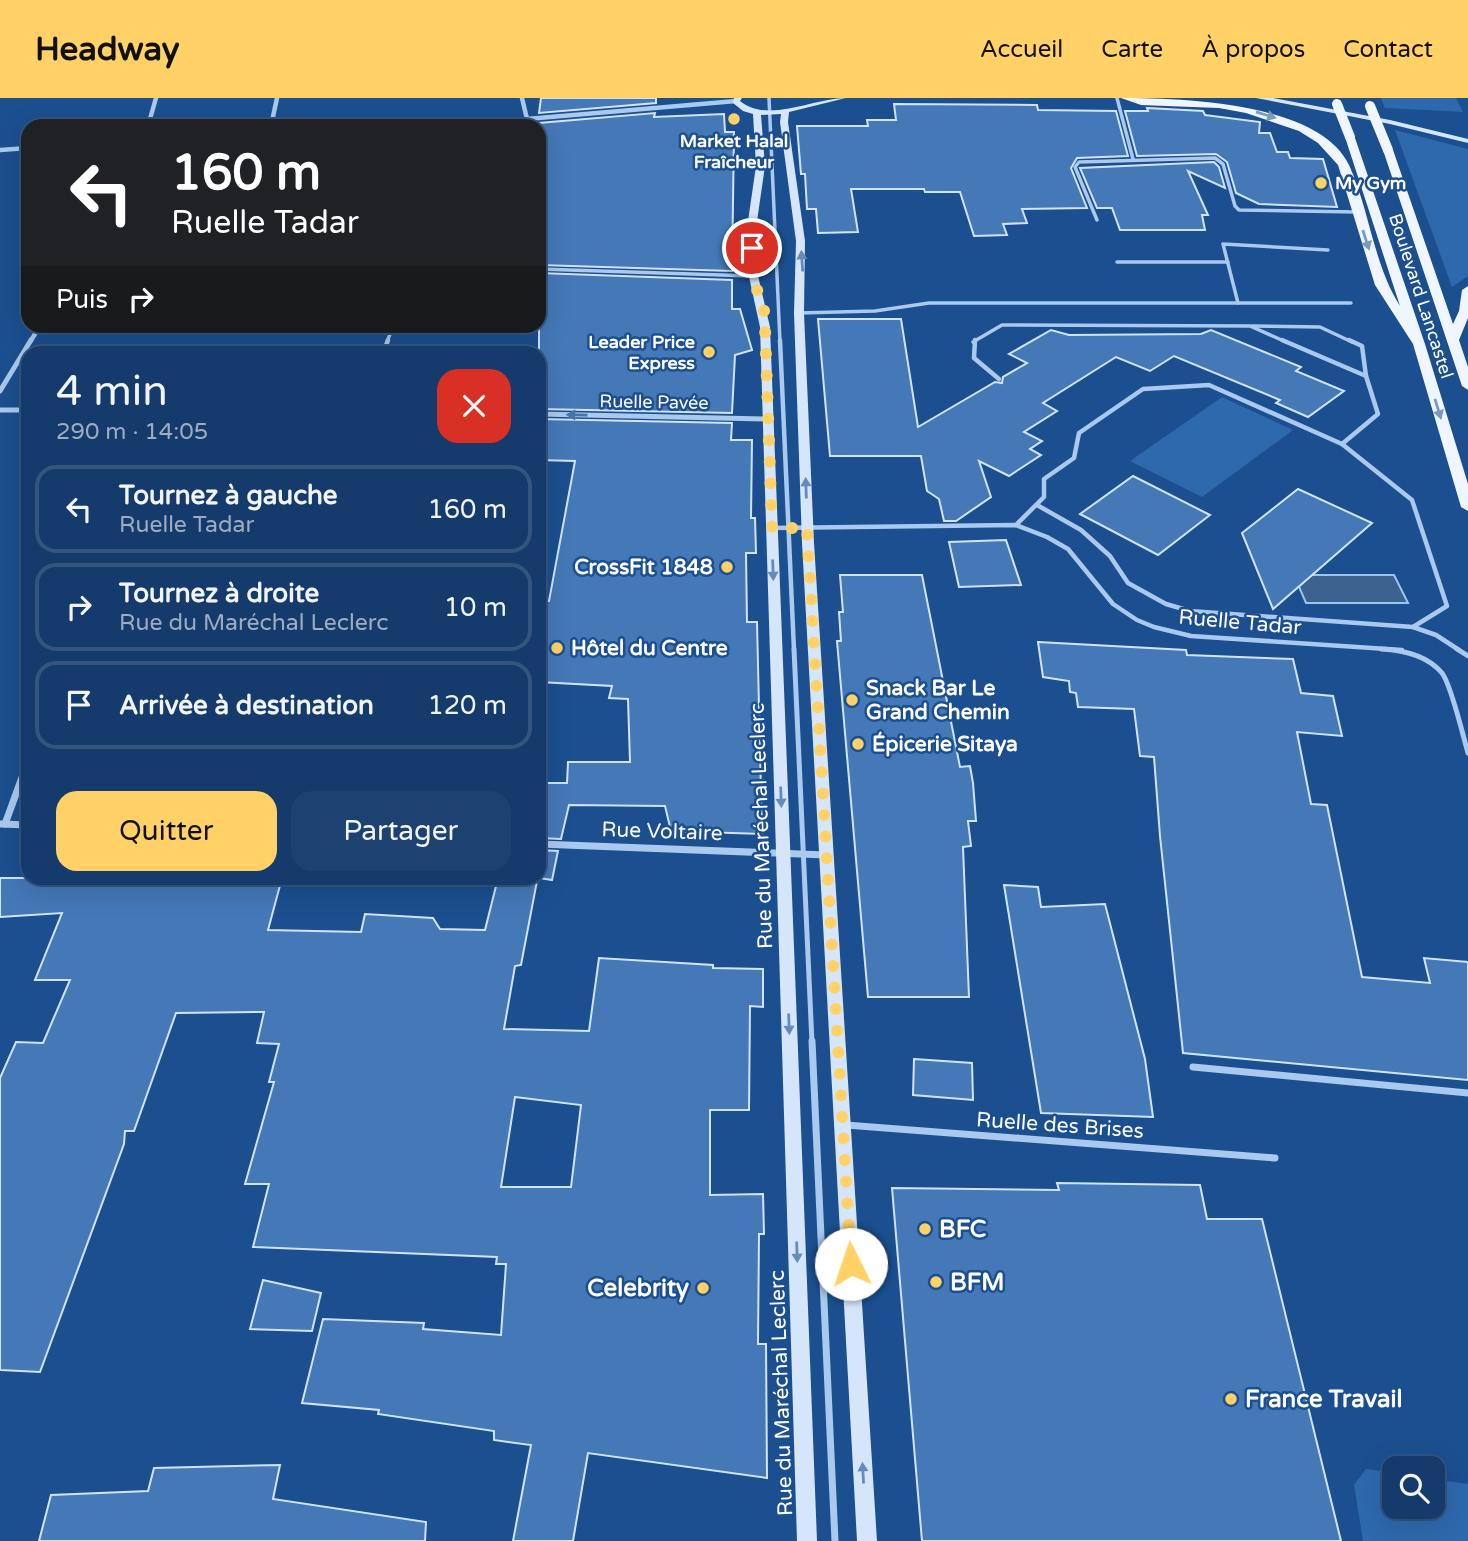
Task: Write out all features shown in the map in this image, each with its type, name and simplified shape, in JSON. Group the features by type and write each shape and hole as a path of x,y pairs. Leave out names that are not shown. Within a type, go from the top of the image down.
{"main road":[{"path":"1126,98 1141,102 1219,105 1248,110 1303,129 1322,141 1343,164 1381,285 1419,344"},
{"name":"Boulevard Lancastel","path":"1336,101 1419,344 1468,507"},
{"path":"1368,102 1388,150 1468,386"},
{"path":"1452,341 1465,311 1468,290"}],"street":[{"path":"150,119 156,98"},
{"path":"272,119 276,98"},
{"path":"522,98 527,119 737,99 744,108 782,108 842,98"},
{"path":"1260,98 1379,120 1468,141"},
{"name":"Rue du Maréchal Leclerc","path":"782,108 754,195 751,221 752,276 764,309 807,1541"},
{"name":"Rue du Maréchal Leclerc","path":"782,108 804,280 799,313 807,528 867,1541"},
{"path":"0,150 21,148"},
{"path":"0,391 21,357"},
{"path":"0,410 21,410"},
{"name":"Ruelle Pavée","path":"546,414 768,419"},
{"path":"21,778 2,824 21,825"},
{"name":"Rue Voltaire","path":"546,844 827,855"}],"lane":[{"name":"Rue du Maréchal Leclerc","path":"769,98 782,108 790,528 835,1541"},
{"path":"1117,98 1133,159"},
{"path":"1097,220 1075,164 1087,161 1208,157 1219,160 1235,206 1239,210 1357,212"},
{"path":"1238,303 1223,244 1328,250"},
{"path":"1117,262 1228,262"},
{"path":"546,269 752,276"},
{"path":"799,313 875,311 929,303 1351,303"},
{"path":"999,379 974,358 972,341 1002,325 1320,327 1362,346 1366,376 1378,414 1342,444"},
{"path":"1250,326 1366,376"},
{"path":"1016,525 1044,498 1044,479 1074,458 1079,433 1143,389 1209,385 1342,444 1412,500 1447,606 1412,627"},
{"path":"1037,505 1081,530 1111,556 1129,583 1166,604 1189,611 1412,627 1436,635 1468,656"},
{"name":"Ruelle Tadar","path":"772,528 1016,525 1050,537 1073,554 1117,608 1140,623 1162,631 1191,636 1401,650 1427,661 1443,674 1468,753"},
{"path":"1193,1067 1468,1093"},
{"name":"Ruelle des Brises","path":"842,1125 1275,1158"}],"shaded area":[{"path":"1381,98 1456,98 1463,112 1385,108"},
{"path":"1395,130 1468,149 1468,276 1452,287"},
{"path":"1222,397 1293,430 1202,497 1130,461"},
{"path":"1294,575 1394,575 1408,603 1306,603"},
{"path":"1366,1469 1382,1471 1382,1519 1445,1519 1445,1481 1468,1484 1468,1541 1363,1541 1354,1485"}],"building":[{"path":"541,98 656,98 656,103 539,113"},
{"path":"894,104 1037,105 1038,110 1116,111 1128,156 1077,158 1071,168 1087,208 1022,209 1027,223 1003,224 1007,235 974,236 960,192 925,192 924,189 851,189 858,232 818,233 816,209 807,209 805,174 801,174 797,126 868,126 867,120 896,120"},
{"path":"1147,108 1203,111 1205,115 1260,122 1259,133 1270,133 1277,152 1288,152 1290,158 1323,159 1337,207 1259,204 1236,193 1227,162 1216,154 1137,156 1125,111 1148,111"},
{"path":"655,113 654,117 724,114 725,132 734,132 732,271 546,265 546,122"},
{"path":"1214,162 1219,167 1225,188 1188,171 1208,215 1202,215 1205,230 1120,230 1112,208 1097,208 1080,168"},
{"path":"546,273 732,280 732,309 740,309 752,350 735,355 732,413 546,409 546,346 539,346 539,333 546,333"},
{"path":"818,319 901,319 918,427 995,382 1002,383 1003,377 1027,363 1009,354 1051,330 1069,335 1201,334 1211,330 1301,367 1296,371 1344,391 1308,417 1276,403 1280,400 1174,356 1150,371 1116,357 1043,403 1057,411 1024,432 1042,441 1030,449 1041,455 1009,476 979,461 991,497 956,521 944,521 939,499 927,491 921,456 830,456"},
{"path":"546,419 732,423 731,440 752,440 751,518 755,518 756,553 746,553 747,622 757,622 762,834 671,831 665,806 569,805 561,839 546,838 546,783 567,783 568,762 630,762 628,699 609,698 612,686 546,682 546,601 549,601 575,461 546,460"},
{"path":"1133,476 1210,515 1158,555 1080,514"},
{"path":"1298,489 1372,523 1273,609 1242,533"},
{"path":"1006,540 1021,585 959,587 949,542"},
{"path":"840,575 922,575 960,767 970,766 973,783 976,821 968,821 971,846 963,847 969,997 868,997 837,641 841,641 839,612 843,612"},
{"path":"1038,642 1186,650 1187,655 1293,659 1301,693 1333,696 1342,736 1297,732 1311,804 1327,805 1362,977 1430,983 1424,958 1468,962 1468,1080 1183,1053 1154,757 1140,756 1134,709 1078,707 1076,693 1070,692 1069,681 1043,677"},
{"path":"546,850 558,851 552,880 546,879"},
{"path":"0,878 21,878 21,885 280,885 268,930 361,932 365,914 433,918 440,929 485,930 496,885 536,885 521,965 515,966 504,1029 589,1031 599,958 713,965 713,968 763,969 763,1007 750,1006 749,1110 710,1110 710,1195 763,1194 764,1234 759,1234 758,1344 766,1344 767,1478 588,1453 573,1541 513,1541 531,1445 494,1440 494,1431 378,1414 379,1410 302,1403 323,1319 424,1323 423,1329 501,1335 506,1264 496,1264 497,1257 253,1247 269,1184 245,1184 274,1082 269,1082 279,1044 257,1043 264,1012 176,1013 134,1131 125,1131 124,1144 40,1372 0,1370 0,1078 16,1042 43,1043 70,980 35,980 62,913 0,917","holes":["515,1097 581,1105 571,1187 501,1187"]},
{"path":"1004,885 1038,887 1041,907 1105,904 1145,1059 1153,1117 1041,1113"},
{"path":"914,1059 972,1063 973,1100 913,1095"},
{"path":"1057,1183 1200,1185 1207,1219 1262,1219 1341,1541 922,1541 892,1188 1059,1190"},
{"path":"263,1280 321,1293 312,1331 250,1329"},
{"path":"280,1465 273,1499 426,1522 425,1541 39,1541 51,1495 148,1491 154,1468"}],"place":[{"name":"Market Halal Fraîcheur","path":"734,119"},
{"name":"My Gym","path":"1321,183"},
{"name":"Leader Price Express","path":"709,352"},
{"name":"CrossFit 1848","path":"727,567"},
{"name":"Hôtel du Centre","path":"557,648"},
{"name":"Snack Bar Le Grand Chemin","path":"852,700"},
{"name":"Épicerie Sitaya","path":"858,744"},
{"name":"BFC","path":"925,1229"},
{"name":"BFM","path":"936,1282"},
{"name":"Celebrity","path":"703,1288"},
{"name":"France Travail","path":"1231,1399"}],"route":[{"path":"752,248 752,276 764,309 772,528 807,528 851,1264"}]}
